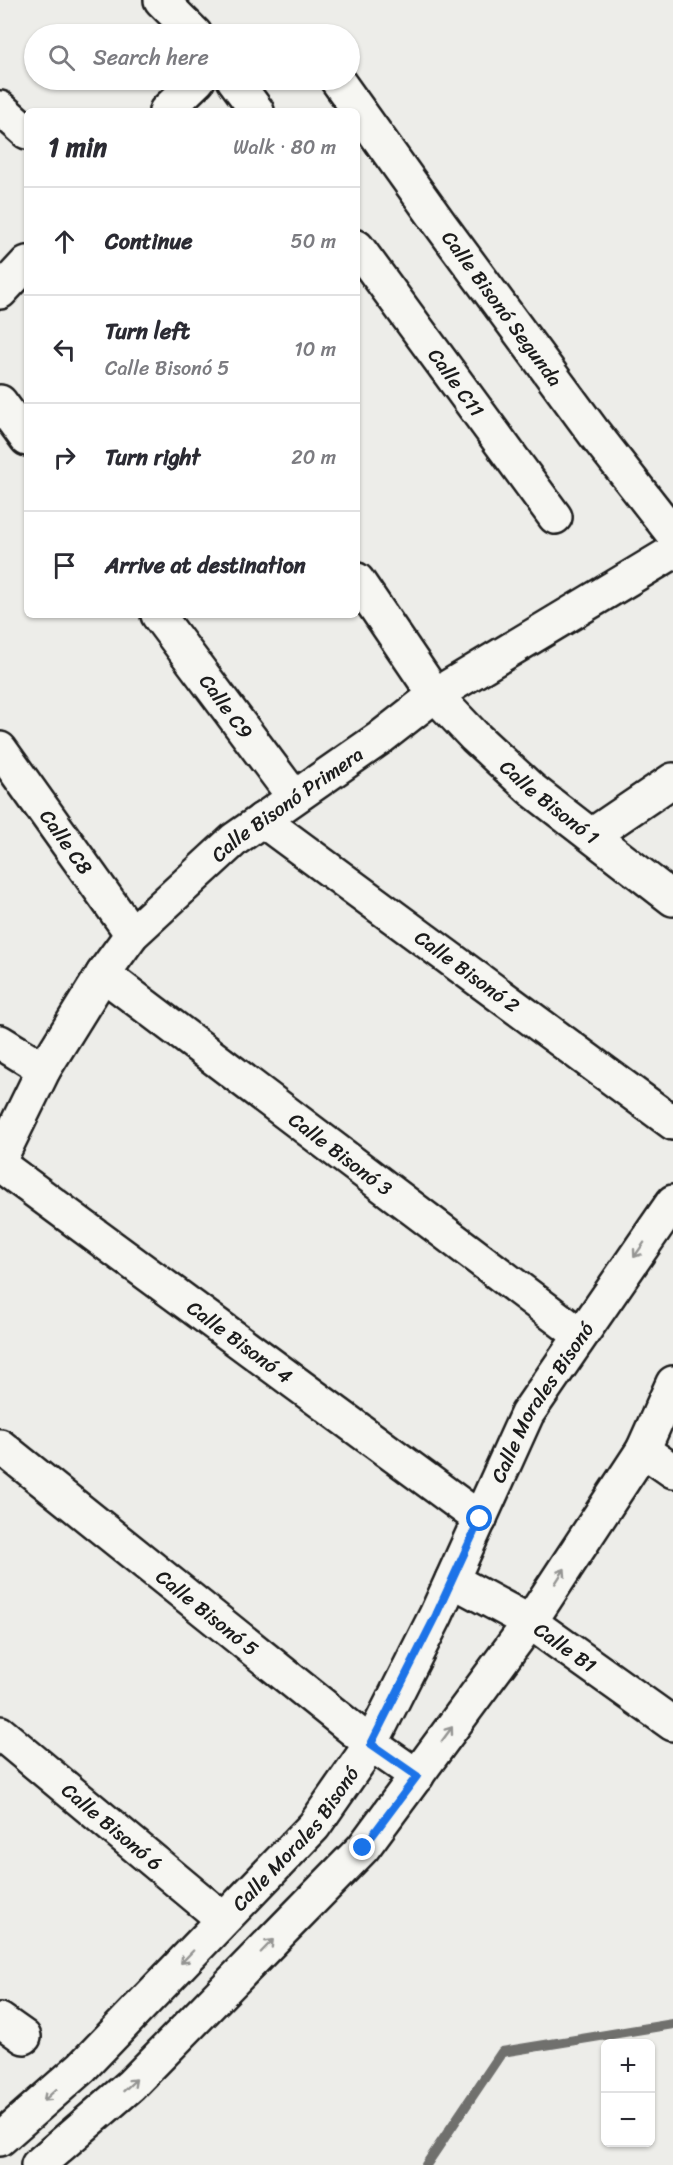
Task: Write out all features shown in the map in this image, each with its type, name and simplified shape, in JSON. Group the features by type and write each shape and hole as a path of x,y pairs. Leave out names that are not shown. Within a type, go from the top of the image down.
{"street":[{"path":"161,0 185,24"},
{"path":"169,108 188,90"},
{"path":"241,90 255,108"},
{"name":"Calle Bisonó Segunda","path":"344,90 357,108"},
{"path":"0,108 24,129"},
{"name":"Calle Bisonó Segunda","path":"360,112 594,433 673,534"},
{"name":"Calle C11","path":"360,251 555,518"},
{"path":"0,292 24,266"},
{"path":"0,402 24,435"},
{"name":"Calle Bisonó Primera","path":"4,1140 44,1069 103,974 132,934 235,839 381,738 435,695 673,552"},
{"name":"Calle Bisonó 1","path":"360,584 435,695 475,737 531,789 673,899"},
{"name":"Calle C9","path":"160,618 294,797"},
{"name":"Calle C8","path":"0,749 132,934"},
{"path":"592,835 673,780"},
{"name":"Calle Bisonó 2","path":"262,820 673,1124"},
{"name":"Calle Bisonó 3","path":"103,974 580,1335"},
{"path":"0,1042 44,1069"},
{"name":"Calle Bisonó 4","path":"0,1165 480,1519"},
{"name":"Calle Morales Bisonó","path":"6,2125 82,2067 314,1826 371,1744 452,1580 527,1414 580,1335 670,1211"},
{"path":"6,2125 47,2158 131,2085 363,1848 530,1622 643,1450 673,1383"},
{"name":"Calle Bisonó 5","path":"0,1446 371,1744 417,1776"},
{"path":"643,1450 673,1471"},
{"name":"Calle B1","path":"452,1580 530,1622 673,1724"},
{"name":"Calle Bisonó 6","path":"2,1738 223,1919"}],"waterway":[{"path":"426,2165 502,2052 673,2024"}],"route":[{"path":"363,1848 417,1776 371,1744 436,1615 480,1519"}]}
